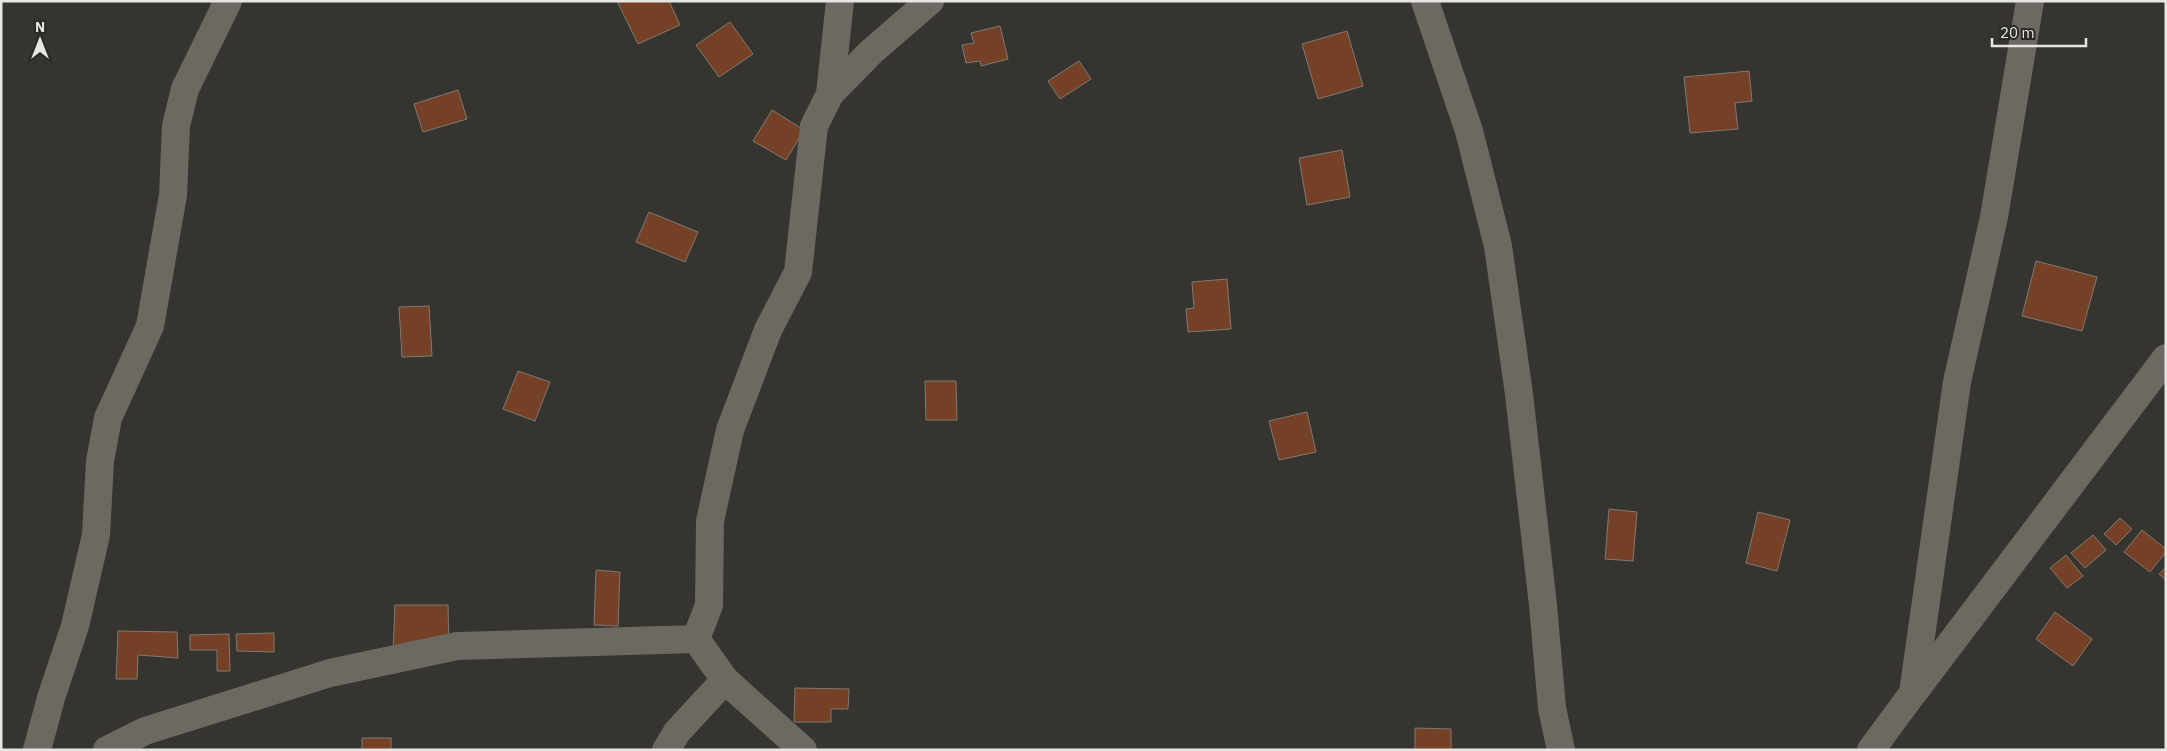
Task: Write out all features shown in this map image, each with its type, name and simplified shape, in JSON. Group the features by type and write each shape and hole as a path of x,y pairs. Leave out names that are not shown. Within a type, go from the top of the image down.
{"street":[{"path":"37,750 50,698 75,626 96,535 100,461 108,418 150,326 172,194 176,126 185,89 228,1"},
{"path":"830,94 840,1"},
{"path":"696,639 709,605 710,521 730,430 768,330 798,272 814,126 830,94 871,52 930,1"},
{"path":"1425,1 1469,131 1498,246 1521,404 1552,708 1562,750"},
{"path":"1913,693 1956,382 1994,217 2030,1"},
{"path":"1871,750 2166,358"},
{"path":"696,639 724,680 803,750"},
{"path":"107,750 145,730 330,672 457,646 696,639"},
{"path":"666,750 677,732 724,680"}],"building":[{"path":"617,1 669,1 680,25 638,44"},
{"path":"730,22 753,54 719,77 696,45"},
{"path":"1000,26 1008,59 981,66 980,61 966,63 962,45 974,43 971,33"},
{"path":"1347,31 1363,86 1318,99 1302,44"},
{"path":"1079,61 1091,79 1060,99 1048,81"},
{"path":"1749,71 1752,101 1735,103 1738,129 1690,133 1684,77"},
{"path":"458,90 467,119 423,132 414,104"},
{"path":"772,110 804,130 786,160 753,141"},
{"path":"1342,150 1350,197 1307,205 1299,158"},
{"path":"649,212 698,232 685,262 636,242"},
{"path":"2036,261 2097,277 2082,331 2022,316"},
{"path":"1227,279 1231,329 1188,332 1186,309 1194,308 1192,282"},
{"path":"429,306 432,356 402,357 399,307"},
{"path":"518,371 550,382 535,421 503,409"},
{"path":"925,381 956,381 957,420 926,420"},
{"path":"1307,412 1316,452 1279,460 1269,421"},
{"path":"1609,509 1637,512 1633,561 1605,559"},
{"path":"1758,512 1790,520 1777,571 1746,563"},
{"path":"2120,518 2132,529 2116,545 2104,534"},
{"path":"2142,530 2166,549 2166,552 2150,572 2124,552"},
{"path":"2093,535 2106,550 2085,568 2071,553"},
{"path":"2066,555 2083,576 2067,588 2050,568"},
{"path":"2166,567 2166,580 2159,574"},
{"path":"596,570 620,572 618,626 594,625"},
{"path":"395,605 448,605 449,650 393,652"},
{"path":"2055,612 2092,639 2073,666 2036,639"},
{"path":"118,631 177,632 178,658 138,655 137,679 116,679"},
{"path":"274,633 274,652 237,651 236,634"},
{"path":"229,634 230,671 217,671 217,650 190,650 190,635"},
{"path":"795,688 849,689 848,709 831,709 831,722 794,722"},
{"path":"1415,728 1451,729 1451,750 1415,750"},
{"path":"362,738 391,738 391,750 362,750"}]}
